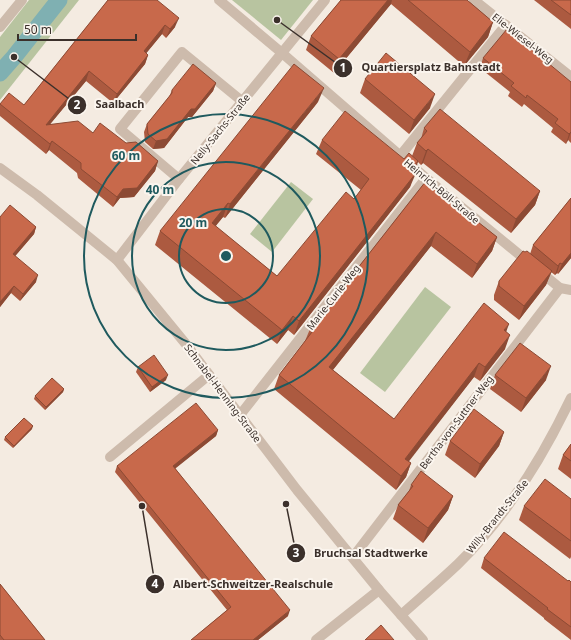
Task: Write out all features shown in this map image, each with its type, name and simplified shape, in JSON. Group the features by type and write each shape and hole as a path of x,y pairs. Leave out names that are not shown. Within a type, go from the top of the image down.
{"street":[{"path":"0,27 22,0"},
{"name":"Heinrich-Böll-Straße","path":"219,0 426,178 560,288 571,290"},
{"name":"Nelly-Sachs-Straße","path":"117,260 179,179 325,0"},
{"name":"Elie-Wiesel-Weg","path":"474,0 571,77"},
{"path":"400,156 506,25"},
{"path":"179,179 120,129 182,52 243,102"},
{"name":"Schnabel-Henning-Straße","path":"0,168 37,195 117,260 210,375 297,490 379,590 423,640"},
{"name":"Marie-Curie-Weg","path":"240,415 426,178"},
{"name":"Bertha-von-Suttner-Weg","path":"353,557 560,288"},
{"path":"110,457 210,375"},
{"name":"Willy-Brandt-Straße","path":"401,615 458,563 498,518 525,482 556,429 571,398"},
{"path":"316,640 379,590"}],"green space":[{"path":"29,0 79,0 0,100 0,37"},
{"path":"232,0 313,0 281,40"},
{"path":"291,182 313,199 272,252 250,234"},
{"path":"425,287 451,307 385,392 360,373"}],"building":[{"path":"108,0 157,0 179,18 170,29 165,25 144,51 148,55 117,94 89,71 46,125 78,121 93,133 100,123 126,143 136,142 158,161 137,188 123,189 117,197 81,169 81,163 52,141 50,144 0,104 9,93 24,105"},
{"path":"341,0 388,0 339,59 311,36"},
{"path":"408,0 467,0 493,22 470,52"},
{"path":"551,0 571,0 571,15"},
{"path":"507,29 571,82 571,132 569,134 555,123 558,119 527,95 526,98 511,86 514,83 483,58"},
{"path":"386,53 435,94 414,120 365,79"},
{"path":"193,64 216,83 195,109 191,109 167,139 156,141 148,134 147,124"},
{"path":"294,64 324,88 230,204 228,203 212,223 277,276 346,192 354,199 369,179 322,140 345,111 404,159 409,153 418,161 411,170 416,173 299,321 293,316 282,330 160,231"},
{"path":"440,109 540,191 516,219 428,149 426,151 417,143 427,131 424,128"},
{"path":"426,181 497,237 477,264 436,232 329,367 394,419 484,303 509,324 504,330 510,335 485,367 479,363 405,459 411,463 401,476 279,375 312,332 310,329"},
{"path":"571,198 571,253 562,264 560,263 558,266 533,245"},
{"path":"10,205 36,227 13,254 38,275 23,294 14,286 0,302 0,217"},
{"path":"523,251 527,251 552,271 524,306 499,286 499,281"},
{"path":"520,343 551,366 526,398 495,375"},
{"path":"154,355 168,375 152,387 138,367"},
{"path":"52,378 64,389 46,407 35,396"},
{"path":"196,403 218,430 173,466 290,610 253,640 191,640 231,607 117,466"},
{"path":"474,409 504,432 480,464 450,441"},
{"path":"24,418 33,426 14,446 5,437"},
{"path":"571,444 571,461 563,455"},
{"path":"421,471 453,496 428,528 398,505 413,486 411,485"},
{"path":"545,479 571,499 571,541 524,506"},
{"path":"504,532 571,582 571,627 484,558"},
{"path":"0,584 45,640 4,640 0,635"},
{"path":"381,625 394,640 365,640"}],"waterway":[{"path":"0,73 59,0"}],"place":[{"name":"Quartiersplatz Bahnstadt","path":"277,20"},
{"name":"Saalbach","path":"14,57"},
{"name":"Bruchsal Stadtwerke","path":"286,504"},
{"name":"Albert-Schweitzer-Realschule","path":"142,506"}]}
